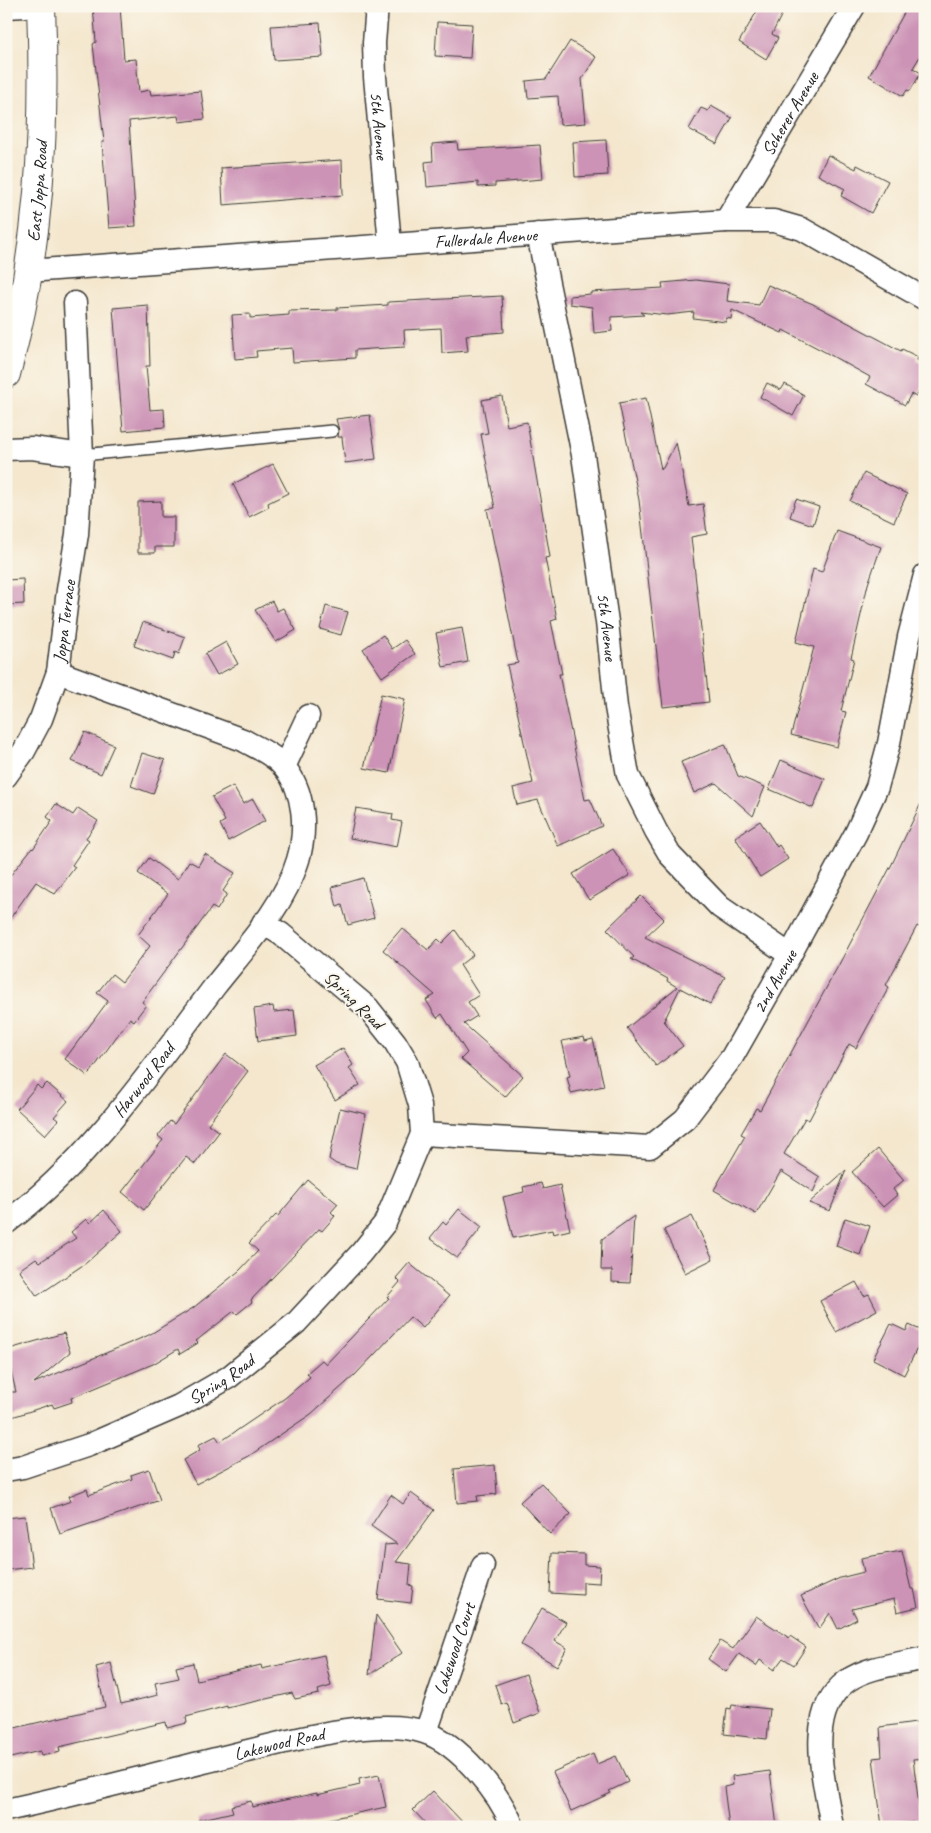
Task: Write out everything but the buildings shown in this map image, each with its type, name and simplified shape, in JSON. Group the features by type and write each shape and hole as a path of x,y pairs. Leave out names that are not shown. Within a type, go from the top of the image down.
{"main road":[{"name":"East Joppa Road","path":"6,374 28,271 41,183 44,85 41,6"}],"street":[{"path":"6,8 25,6"},
{"name":"5th Avenue","path":"377,6 374,42 375,77 390,244"},
{"name":"Scherer Avenue","path":"726,221 854,6"},
{"name":"Fullerdale Avenue","path":"28,271 726,221 774,221 802,229 925,298"},
{"name":"5th Avenue","path":"538,234 583,455 607,622 616,707 628,775 670,855 720,907 790,955"},
{"name":"Joppa Terrace","path":"6,776 24,751 41,719 58,672 77,534 82,456 75,303"},
{"path":"6,449 32,448 82,456"},
{"name":"2nd Avenue","path":"422,1134 650,1147 685,1119 732,1057 856,833 877,787 889,743 909,637 925,575"},
{"path":"58,672 242,740 269,754 284,766 300,798 303,817 302,838 298,860 288,883 263,923"},
{"path":"284,766 308,716"},
{"name":"Spring Road","path":"6,1470 23,1467 89,1445 179,1406 229,1377 288,1329 361,1253 385,1223 422,1134 420,1105 407,1062 368,1008 282,934 263,923"},
{"name":"Harwood Road","path":"6,1223 43,1193 87,1148 134,1092 263,923"},
{"name":"Lakewood Court","path":"426,1732 483,1565"},
{"path":"832,1827 821,1752 822,1721 831,1698 847,1681 868,1671 925,1658"},
{"name":"Lakewood Road","path":"6,1810 302,1738 373,1727 398,1726 426,1732 472,1766 506,1810 513,1827"}],"lane":[{"path":"82,456 332,431"}]}
